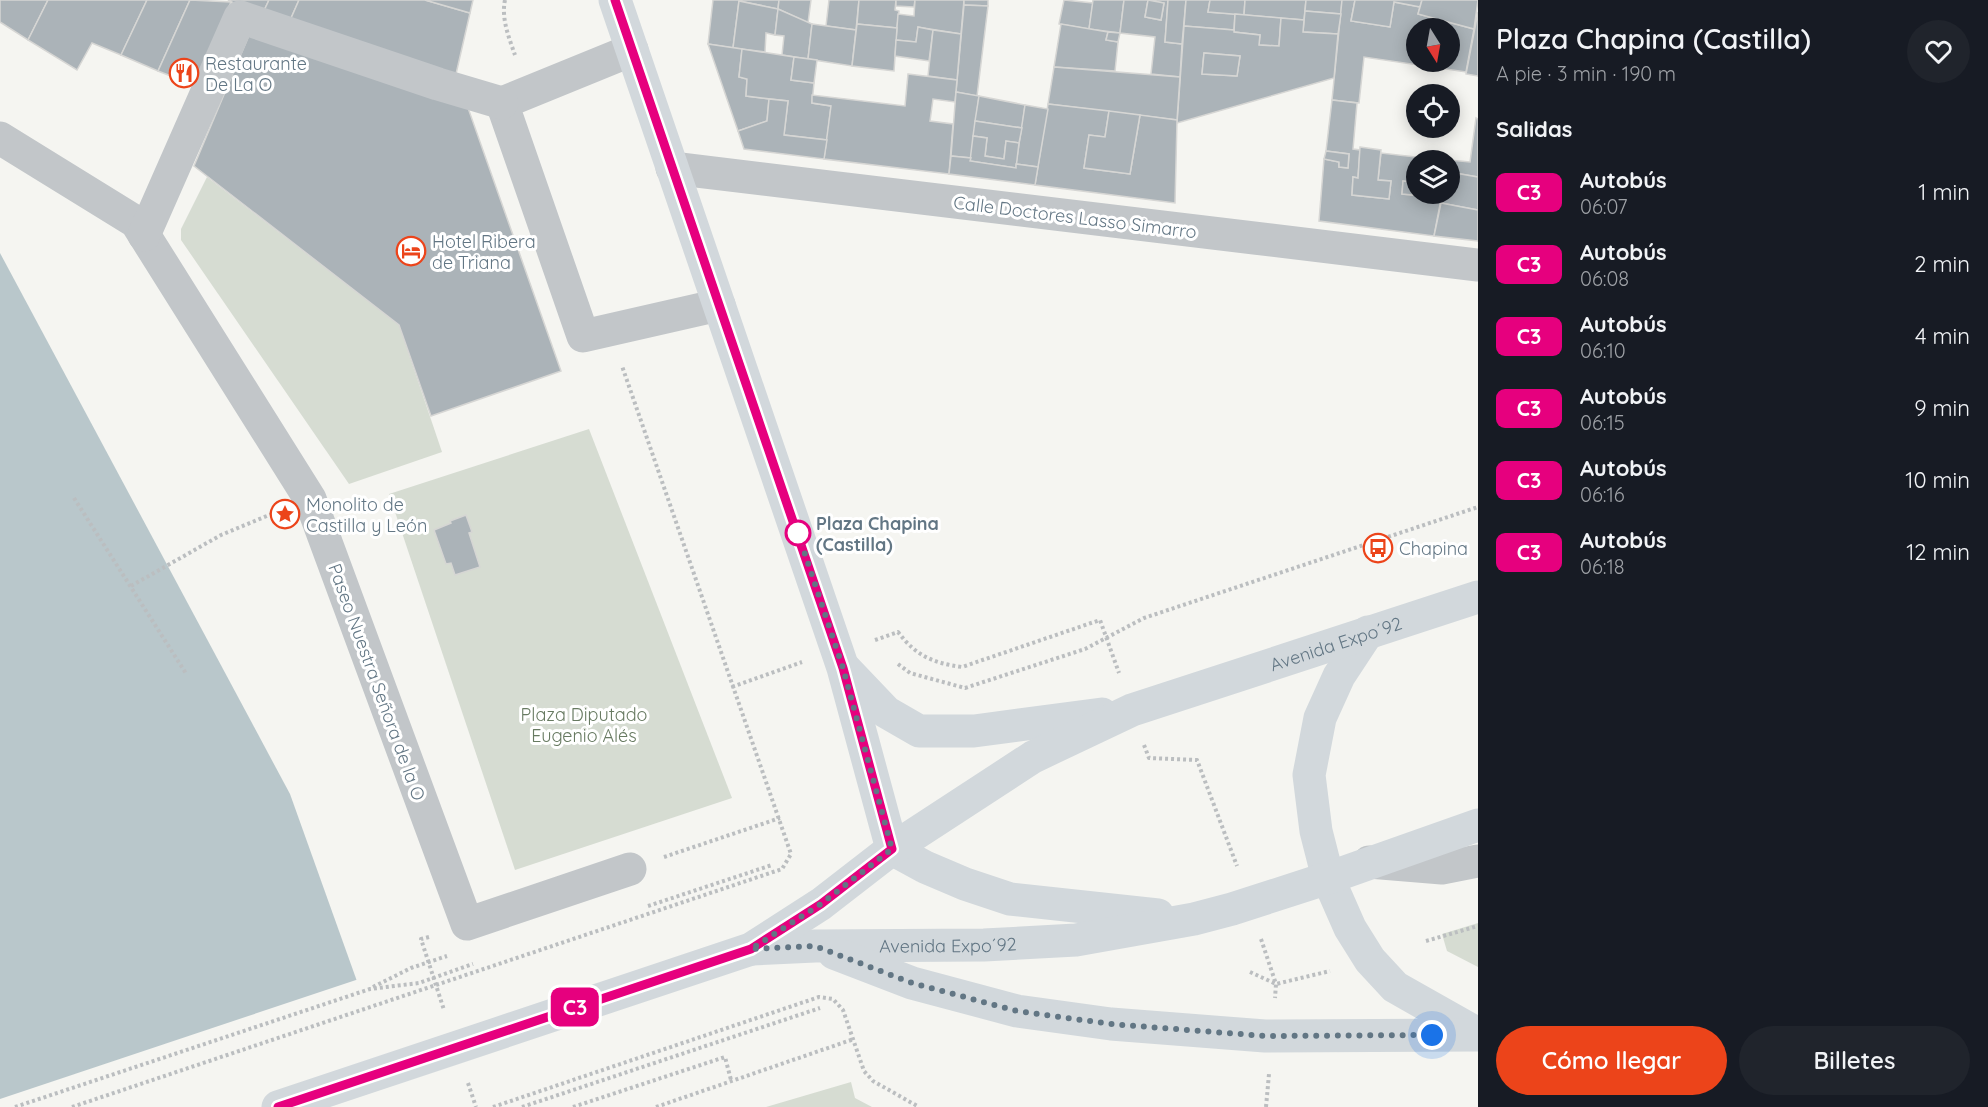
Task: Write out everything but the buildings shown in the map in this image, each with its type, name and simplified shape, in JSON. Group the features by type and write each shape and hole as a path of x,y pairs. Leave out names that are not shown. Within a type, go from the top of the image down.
{"main road":[{"path":"615,0 843,668 892,849 945,875 1010,899 1194,919"},
{"name":"Avenida Expo´92","path":"751,949 821,904 892,849 1033,757 1132,710 1478,597"},
{"path":"1368,632 1339,676 1320,718 1309,775 1316,831 1328,878 1350,928 1370,960 1395,987 1478,1035"},
{"path":"843,668 886,712 919,731 974,731 1132,710"},
{"name":"Avenida Expo´92","path":"751,949 815,946 984,945 1076,940 1194,919 1328,878 1478,825"},
{"path":"815,946 912,983 1017,1011 1111,1024 1265,1036 1478,1035"},
{"path":"278,1107 751,949"}],"street":[{"path":"144,235 240,16 438,84 502,103 632,50"},
{"path":"502,103 583,336 719,305"},
{"name":"Paseo Nuestra Señora de la O","path":"0,138 136,222 310,499 467,924"},
{"name":"Calle Doctores Lasso Simarro","path":"672,168 1478,265"},
{"path":"1369,862 1442,868 1478,861"},
{"path":"467,924 630,869"}],"path":[{"path":"72,1107 782,869 791,854 780,818 732,687 621,365"},
{"path":"74,498 187,675"},
{"path":"131,586 221,535 310,499"},
{"path":"893,660 910,673 965,688 1085,649 1144,618 1478,507"},
{"path":"879,639 898,632 909,647 924,658 962,667 1100,620 1116,665"},
{"path":"732,687 799,663"},
{"path":"1149,758 1197,760 1234,855"},
{"path":"630,869 780,818"},
{"path":"637,909 772,865"},
{"path":"446,1014 421,939 467,924"},
{"path":"1426,941 1478,926"},
{"path":"1264,944 1276,984"},
{"path":"15,1107 370,988 419,983 473,964"},
{"path":"1250,972 1276,984 1330,971"},
{"path":"493,1107 819,998 833,999 843,1010 864,1071 873,1081 919,1107"},
{"path":"522,1107 820,1008"},
{"path":"656,1107 854,1039"},
{"path":"573,1107 725,1057 731,1080"},
{"path":"466,1077 476,1107"},
{"path":"1266,1107 1269,1077"}],"green space":[{"path":"207,177 399,325 442,452 349,484 181,240 181,229"},
{"name":"Plaza Diputado Eugenio Alés","path":"589,429 732,798 515,870 389,494"},
{"path":"1478,923 1478,967 1447,951 1442,934"},
{"path":"851,1082 855,1098 872,1107 766,1107"}],"shaded area":[{"path":"0,253 290,794 402,1107 0,1107"}],"pier":[{"path":"359,979 405,1107 0,1107 0,1099"}],"bus line":[{"name":"C3","path":"278,1107 751,949 821,904 892,849 843,668 615,0"}],"place":[{"name":"Restaurante De La O","path":"184,73"},
{"name":"Hotel Ribera de Triana","path":"411,251"},
{"name":"Monolito de Castilla y León","path":"285,514"},
{"name":"Plaza Chapina (Castilla)","path":"798,533"},
{"name":"Chapina","path":"1378,548"}],"route":[{"path":"798,533 843,668 892,849 821,904 751,949 815,946 912,983 1017,1011 1111,1024 1265,1036 1432,1035"}]}
